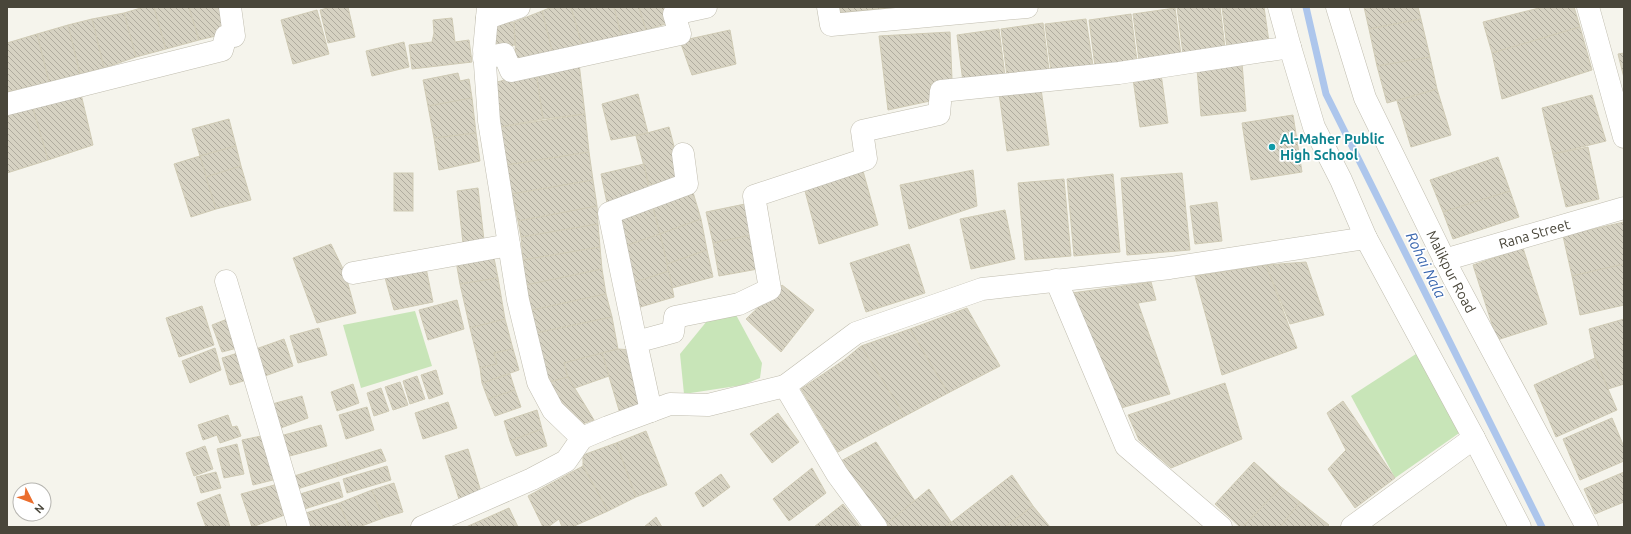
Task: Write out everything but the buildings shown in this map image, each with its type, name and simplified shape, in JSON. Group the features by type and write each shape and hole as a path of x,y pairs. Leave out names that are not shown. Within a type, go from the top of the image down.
{"street":[{"path":"7,104 222,50 226,36 234,36 230,7"},
{"path":"519,7 488,13 484,58 489,121 518,300 538,382 553,410 582,438"},
{"path":"484,58 504,54 511,71 680,34 674,14 706,7"},
{"path":"828,7 831,25 1027,7"},
{"path":"1279,7 1314,127 1341,180 1366,238 1474,438 1520,527"},
{"name":"Malikpur Road","path":"1337,7 1365,98 1444,260 1587,527"},
{"path":"1588,7 1624,137"},
{"path":"636,342 673,332 674,317 738,304 770,289 754,196 866,159 862,131 939,114 941,91 1119,72 1290,47"},
{"path":"652,411 609,213 687,184 683,154"},
{"name":"Rana Street","path":"1444,260 1624,208"},
{"path":"422,527 532,479 566,461 582,438 670,404 708,405 785,386 856,333 982,289 1170,268 1366,238"},
{"path":"352,273 508,245"},
{"path":"226,280 299,527"},
{"path":"1056,280 1126,446 1221,527"},
{"path":"785,386 837,474 876,527"},
{"path":"1352,527 1474,438"}],"green space":[{"path":"415,311 432,366 361,388 343,325"},
{"path":"735,313 762,363 760,378 743,385 684,394 680,354 707,321"},
{"path":"1419,352 1462,431 1395,478 1351,396"}],"waterway":[{"name":"Rohai Nala","path":"1306,7 1326,94 1542,527"}],"place":[{"name":"Al-Maher Public High School","path":"1272,147"}]}
